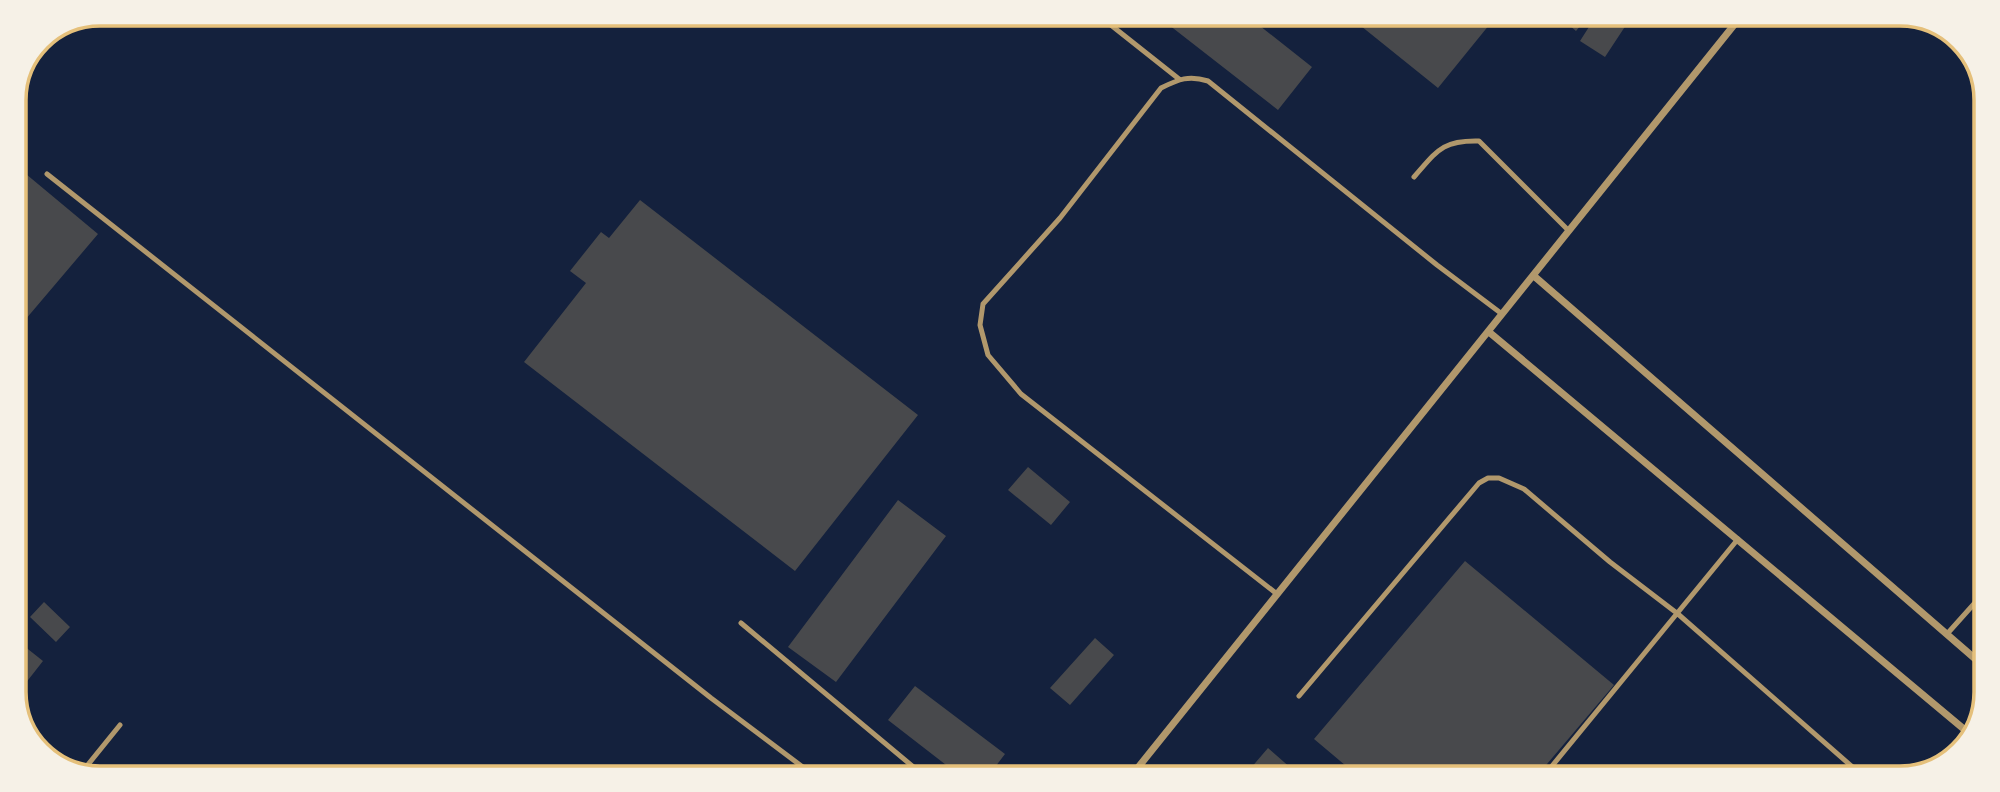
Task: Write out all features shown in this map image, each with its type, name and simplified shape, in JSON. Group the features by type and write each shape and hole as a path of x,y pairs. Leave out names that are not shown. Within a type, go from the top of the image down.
{"street":[{"path":"1139,766 1733,26"},
{"path":"1534,276 1974,658"},
{"path":"1489,331 1964,729"}],"lane":[{"path":"1112,26 1178,79"},
{"path":"1277,594 1021,394 988,355 981,325 983,304 1060,218 1161,88 1178,79 1196,77 1208,81 1502,314"},
{"path":"1414,177 1440,148 1459,140 1479,141 1569,231"},
{"path":"47,174 711,698 801,766"},
{"path":"1299,696 1479,483 1488,478 1499,478 1524,489 1610,562 1678,614 1851,766"},
{"path":"1552,766 1738,539"},
{"path":"1947,634 1974,604"},
{"path":"741,623 912,766"},
{"path":"88,764 120,725"}],"building":[{"path":"1170,26 1260,26 1312,67 1278,110"},
{"path":"1361,26 1488,26 1438,88"},
{"path":"1590,26 1625,26 1605,57 1580,41"},
{"path":"26,174 98,234 26,319"},
{"path":"640,200 918,415 795,571 524,362 586,283 570,271 601,232 609,238"},
{"path":"1028,467 1070,502 1051,525 1008,490"},
{"path":"898,500 946,536 836,682 788,647"},
{"path":"1465,561 1614,685 1545,766 1346,766 1314,739"},
{"path":"44,602 70,627 56,642 30,617"},
{"path":"1095,638 1114,655 1070,705 1050,688"},
{"path":"26,648 43,661 26,683"},
{"path":"915,686 1005,754 996,766 947,766 888,720"},
{"path":"1268,748 1289,766 1253,766"}]}
